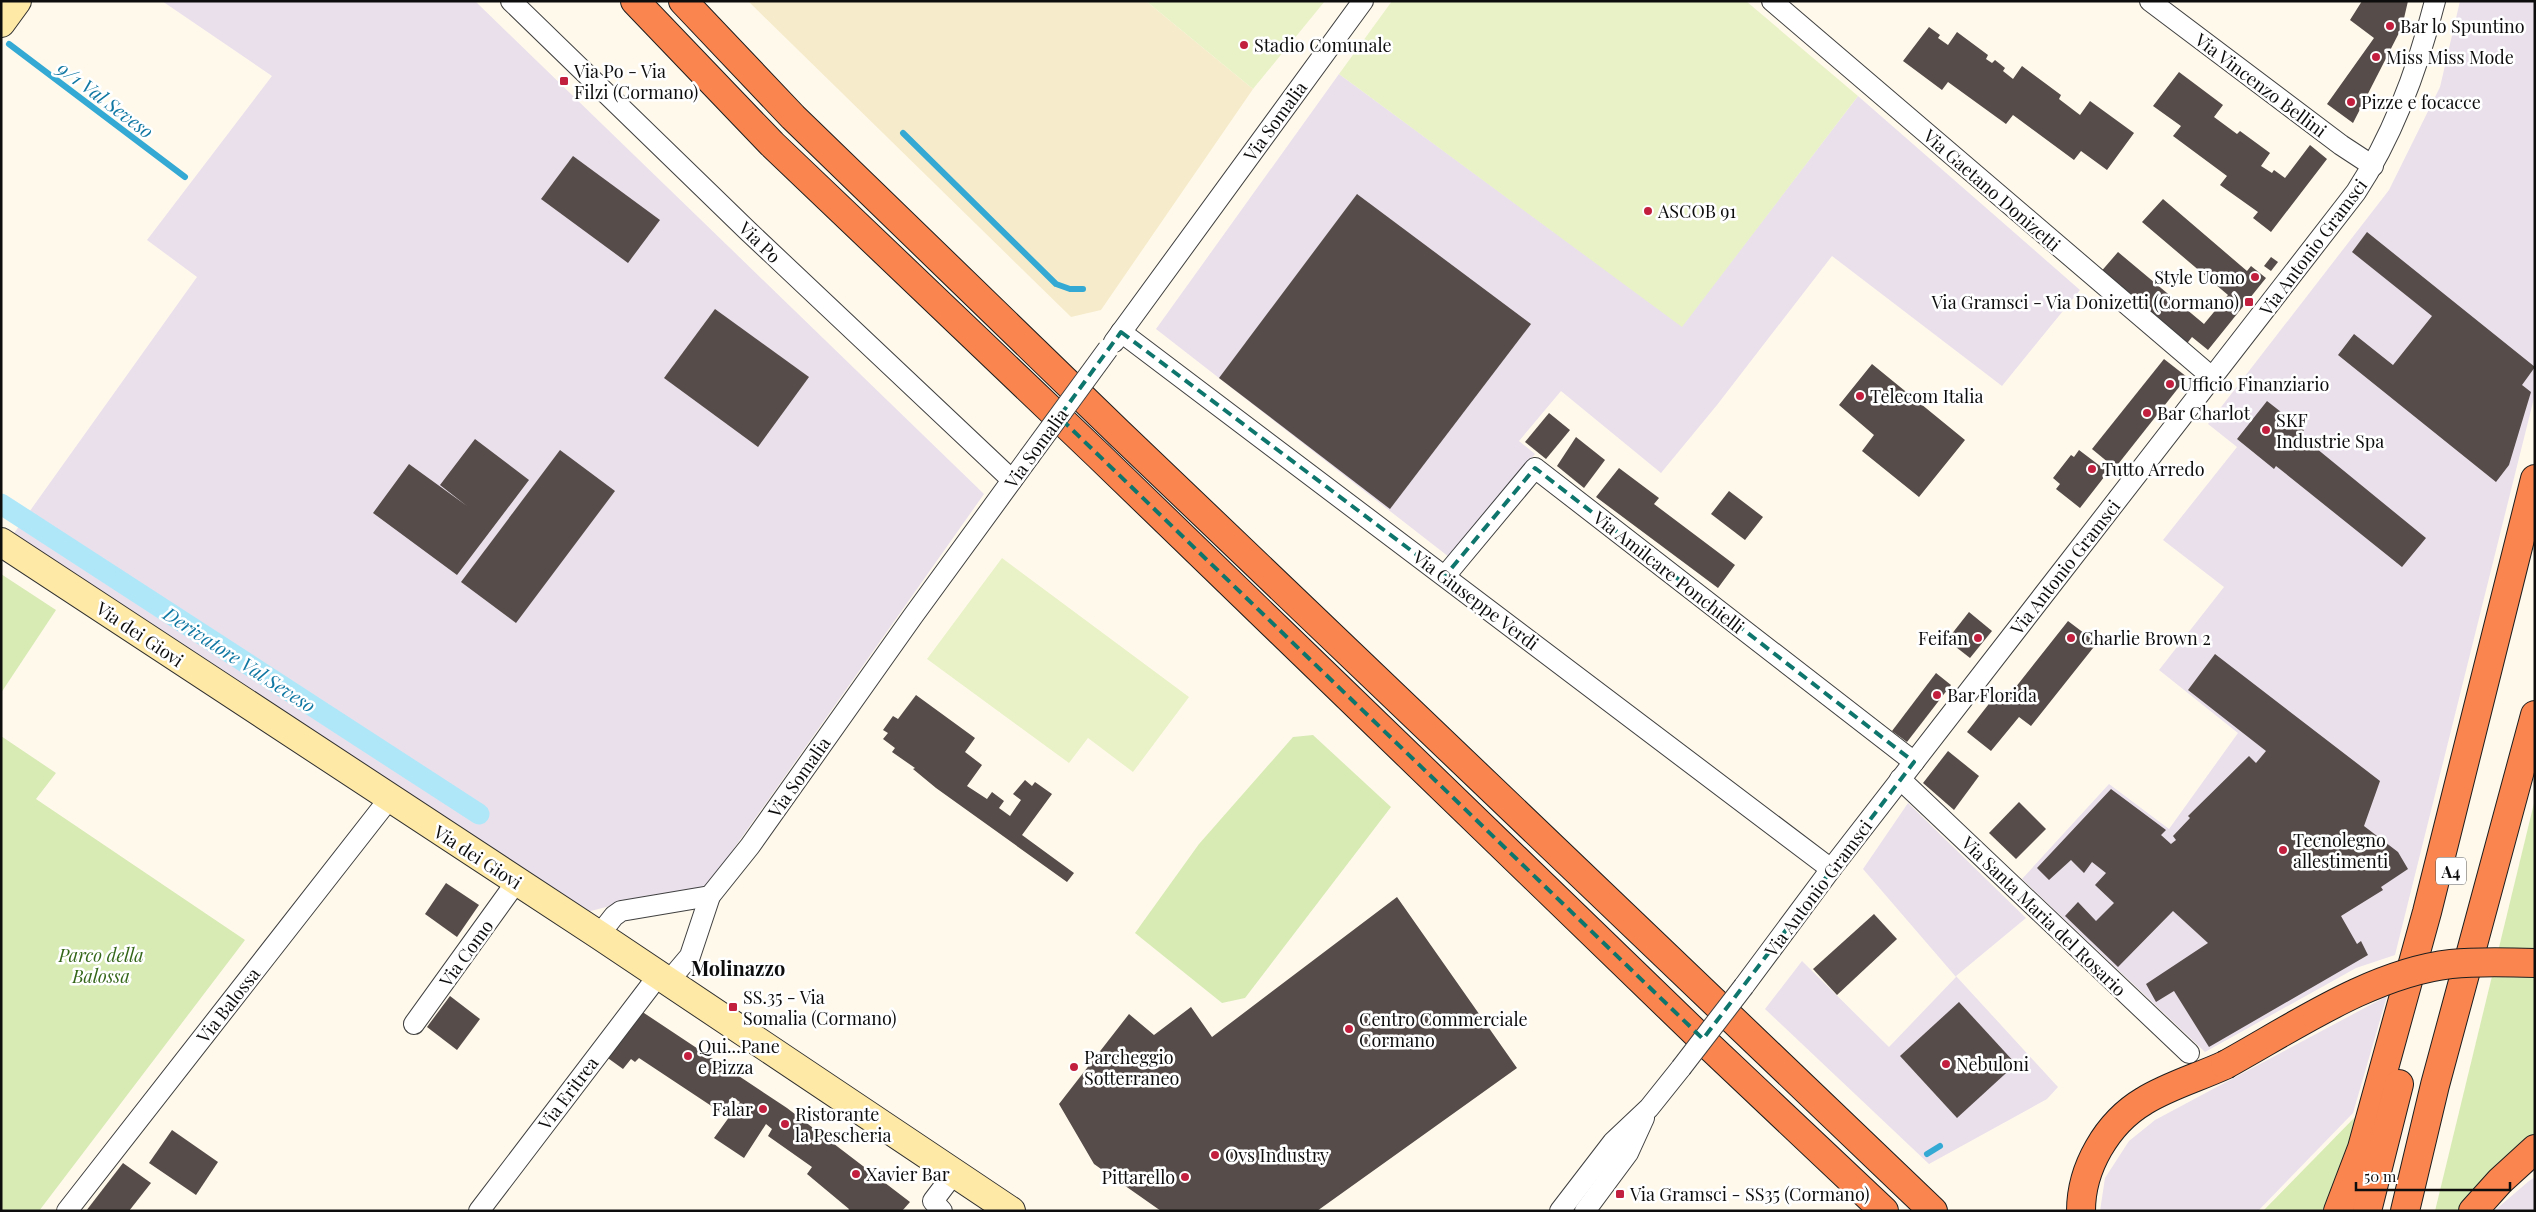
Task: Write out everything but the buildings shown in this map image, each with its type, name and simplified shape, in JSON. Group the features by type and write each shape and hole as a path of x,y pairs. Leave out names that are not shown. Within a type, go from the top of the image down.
{"highway":[{"path":"635,1 772,144 1085,442 1705,1042 1884,1211"},
{"path":"683,1 836,158 1933,1211"},
{"path":"2338,1211 2362,1148 2427,912 2535,479"},
{"name":"A4","path":"2367,1211 2535,531"},
{"name":"A4","path":"2405,1211 2435,1085 2535,715"},
{"path":"2081,1211 2081,1201 2089,1168 2104,1138 2122,1118 2143,1101 2225,1065 2344,1000 2388,980 2449,964 2535,963"},
{"path":"2094,1211 2102,1174 2115,1148 2150,1117 2225,1065"},
{"path":"2473,1211 2500,1180 2535,1149"}],"main road":[{"path":"1,23 17,1"},
{"name":"Via dei Giovi","path":"1,542 389,799 599,935 1011,1211"}],"street":[{"name":"Via Po","path":"512,1 748,230 1012,480"},
{"name":"Via Somalia","path":"663,979 690,956 710,896 750,846 1012,480 1363,1"},
{"name":"Via Gaetano Donizetti","path":"1772,1 2213,378"},
{"name":"Via Vincenzo Bellini","path":"2150,1 2341,145 2373,166"},
{"name":"Via Antonio Gramsci","path":"1560,1211 1613,1142 1649,1108 1681,1068 1900,779 2213,378 2373,166 2403,104 2427,34 2435,1"},
{"name":"Via Giuseppe Verdi","path":"1121,332 1831,869"},
{"name":"Via Amilcare Ponchielli","path":"1445,576 1535,468 1914,762"},
{"name":"Via Santa Maria del Rosario","path":"1900,779 2189,1054"},
{"name":"Via Balossa","path":"67,1211 389,799"},
{"name":"Via Como","path":"414,1024 517,881"},
{"path":"599,935 614,916 621,911 710,896"},
{"name":"Via Eritrea","path":"479,1211 663,979"},
{"name":"Via Antonio Gramsci","path":"1585,1211 1628,1153 1649,1108"},
{"path":"938,1206 955,1172"}],"highlighted area":[{"path":"1121,332 1445,576 1535,468 1914,762 1703,1039 1059,417"}],"shaded area":[{"path":"162,1 475,1 984,494 706,888 637,899 583,913 12,536 197,277 147,240 272,76"},
{"path":"748,1 1146,1 1253,89 1101,310 1071,317"},
{"path":"2460,1 2535,1 2535,394 2395,955 2356,968 2205,1052 2022,879 2109,784 2169,829 2238,733 2159,670 2224,587 2163,540 2237,447 2208,424 2389,190 2440,87"},
{"path":"1339,74 1682,326 1858,96 2080,290 2002,386 1832,256 1717,405 1661,473 1561,391 1519,441 1535,454 1449,557 1156,329"},
{"path":"1908,803 2026,918 1956,976 2058,1087 2047,1099 1929,1164 1765,1009 1802,961 1889,1047 1956,977 1863,869"},
{"path":"2387,996 2353,1113 2258,1211 2100,1211 2105,1178 2129,1141 2155,1120"},
{"path":"2535,1177 2535,1211 2494,1211 2529,1181"}],"green space":[{"name":"Stadio Comunale","path":"1146,1 1325,1 1253,89"},
{"name":"ASCOB 91","path":"1392,1 1746,1 1858,96 1682,327 1339,74"},
{"path":"1002,558 1189,697 1133,772 1088,738 1069,763 927,659"},
{"path":"1,574 56,610 1,693"},
{"path":"1313,735 1391,807 1245,998 1222,1003 1135,933 1199,844 1293,737"},
{"name":"Parco della Balossa","path":"1,736 56,773 36,799 245,940 39,1211 1,1211"},
{"path":"2535,799 2535,1139 2463,1211 2435,1211"},
{"path":"2357,1115 2333,1211 2263,1211"}],"waterway":[{"name":"9/1 Val Seveso","path":"9,44 185,177"},
{"path":"903,133 1056,284 1070,289 1083,289"},
{"name":"Derivatore Val Seveso","path":"1,504 479,814"},
{"path":"1927,1154 1940,1146"}],"place":[{"name":"Bar lo Spuntino","path":"2390,26"},
{"name":"Stadio Comunale","path":"1244,45"},
{"name":"Miss Miss Mode","path":"2376,57"},
{"name":"Via Po - Via Filzi (Cormano)","path":"564,81"},
{"name":"Pizze e focacce","path":"2351,102"},
{"name":"ASCOB 91","path":"1648,211"},
{"name":"Style Uomo","path":"2255,277"},
{"name":"Via Gramsci - Via Donizetti (Cormano)","path":"2249,302"},
{"name":"Ufficio Finanziario","path":"2170,384"},
{"name":"Telecom Italia","path":"1860,396"},
{"name":"Bar Charlot","path":"2147,413"},
{"name":"SKF Industrie Spa","path":"2266,430"},
{"name":"Tutto Arredo","path":"2092,469"},
{"name":"Feifan","path":"1978,638"},
{"name":"Charlie Brown 2","path":"2071,638"},
{"name":"Bar Florida","path":"1937,695"},
{"name":"Tecnolegno allestimenti","path":"2283,850"},
{"name":"SS.35 - Via Somalia (Cormano)","path":"733,1007"},
{"name":"Centro Commerciale Cormano","path":"1349,1029"},
{"name":"Qui...Pane e Pizza","path":"688,1056"},
{"name":"Nebuloni","path":"1946,1064"},
{"name":"Parcheggio Sotterraneo","path":"1074,1067"},
{"name":"Falar","path":"763,1109"},
{"name":"Ristorante la Pescheria","path":"785,1124"},
{"name":"Ovs Industry","path":"1215,1155"},
{"name":"Xavier Bar","path":"856,1174"},
{"name":"Pittarello","path":"1185,1177"},
{"name":"Via Gramsci - SS35 (Cormano)","path":"1620,1194"}],"district":[{"name":"Molinazzo","path":"738,967"}]}
